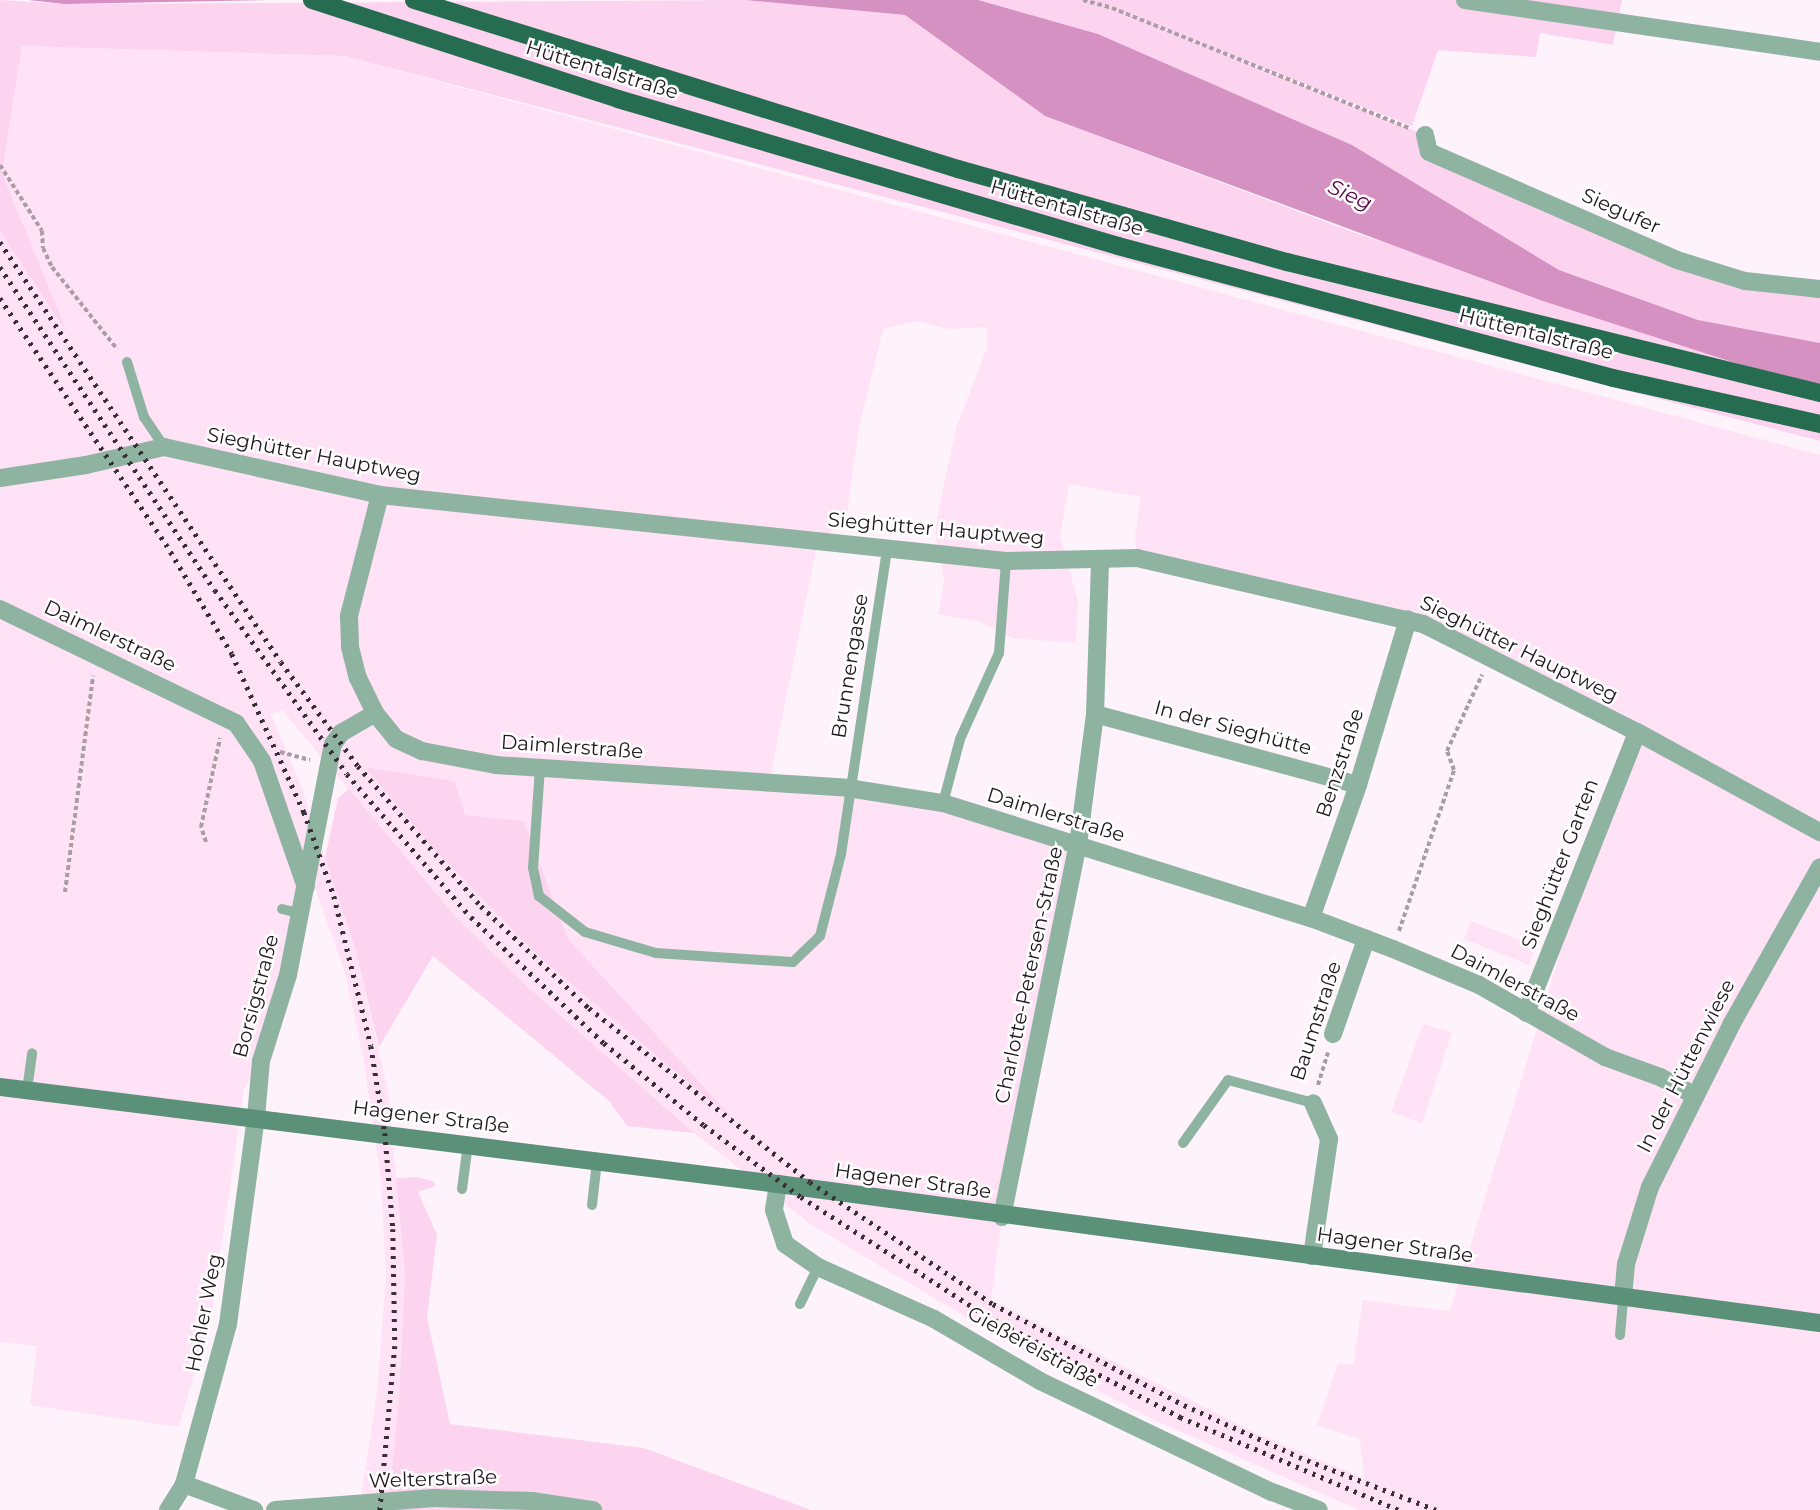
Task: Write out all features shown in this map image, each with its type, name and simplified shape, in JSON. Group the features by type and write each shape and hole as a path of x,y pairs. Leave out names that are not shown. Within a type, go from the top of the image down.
{"highway":[{"name":"Hüttentalstraße","path":"312,0 585,89 1107,243 1613,378 1820,424"},
{"name":"Hüttentalstraße","path":"414,0 935,162 1287,262 1820,393"}],"main road":[{"name":"Hagener Straße","path":"0,1087 256,1117 778,1184 1002,1216 1820,1323"}],"street":[{"path":"1465,0 1820,52"},
{"name":"Siegufer","path":"1425,135 1429,152 1677,260 1744,281 1820,289"},
{"name":"Sieghütter Hauptweg","path":"0,478 86,465 164,447 380,495 1006,561 1100,562 1137,558 1408,619 1490,656 1637,732 1820,832"},
{"name":"Daimlerstraße","path":"380,495 349,616 350,647 358,678 375,713 396,739 422,751 496,765 848,788 943,803 1311,918 1393,949 1479,985 1605,1057 1660,1077 1695,1096"},
{"name":"Charlotte-Petersen-Straße","path":"1002,1216 1078,845 1095,714 1100,562"},
{"name":"Daimlerstraße","path":"0,609 225,715 255,747 306,887"},
{"name":"Benzstraße","path":"1311,918 1358,785 1408,619"},
{"path":"306,887 333,744 341,733 375,713"},
{"name":"In der Sieghütte","path":"1095,714 1358,785"},
{"name":"Sieghütter Garten","path":"1526,1013 1637,732"},
{"name":"In der Hüttenwiese","path":"1623,1298 1626,1264 1650,1187 1695,1096 1820,867"},
{"name":"Borsigstraße","path":"256,1117 261,1061 288,975 306,887"},
{"name":"Baumstraße","path":"1333,1034 1366,939"},
{"name":"Baumstraße","path":"1312,1256 1329,1139 1313,1103"},
{"name":"Hohler Weg","path":"168,1510 184,1484 228,1324 256,1117"},
{"name":"Gießereistraße","path":"778,1184 774,1210 785,1244 818,1267 934,1319 1051,1386 1272,1492 1319,1510"},
{"path":"184,1484 254,1510"},
{"name":"Welterstraße","path":"275,1510 403,1500 484,1498 593,1510"}],"lane":[{"path":"127,362 144,417 164,447"},
{"name":"Brunnengasse","path":"540,768 533,868 539,896 585,932 656,953 793,962 820,936 841,854 848,788 887,549"},
{"path":"943,803 960,739 999,653 1006,561"},
{"path":"282,909 300,913"},
{"path":"27,1090 32,1053"},
{"path":"1183,1143 1228,1080 1313,1103"},
{"path":"462,1189 468,1144"},
{"path":"592,1205 597,1161"},
{"path":"800,1304 818,1267"},
{"path":"1620,1335 1623,1298"}],"path":[{"path":"1083,0 1112,8 1425,135"},
{"path":"0,165 42,231 43,248 52,267 127,362"},
{"path":"65,892 96,654"},
{"path":"1393,949 1454,770 1447,751 1490,656"},
{"path":"206,842 201,827 225,715"},
{"path":"255,747 329,764"},
{"name":"Baumstraße","path":"1313,1103 1333,1034"}],"shaded area":[{"path":"0,0 65,4 745,0 905,15 1045,116 1355,233 1820,384 1820,441 344,56 22,46 2,173 68,334 0,231"},
{"path":"978,0 1622,0 1613,45 1540,33 1536,57 1438,50 1412,126 1181,36 1425,135 1429,152 1677,260 1820,289 1820,343 1698,320 1559,270 1352,145 1098,34"},
{"path":"22,46 344,56 1820,455 1820,1510 1359,1510 1154,1420 1033,1357 813,1226 694,1133 529,988 453,914 282,710 271,714 301,786 355,948 388,1092 405,1275 399,1396 388,1510 359,1510 377,1393 386,1276 381,1180 364,1062 346,976 315,888 300,913 261,1061 244,1089 212,1310 179,1427 30,1405 37,1346 0,1342 0,231 66,329 2,173","holes":["917,321 947,329 987,327 987,348 956,428 940,503 935,533 944,580 938,614 981,622 1012,638 1076,643 1078,602 1060,536 1069,484 1141,497 1135,535 1137,558 1423,624 1613,720 1626,740 1450,1311 1363,1300 1353,1365 1338,1363 1317,1425 1360,1439 1364,1478 1260,1435 991,1300 1002,1217 1078,845 848,788 769,783 818,541 846,521 859,428 883,329","365,767 455,781 465,815 524,821 568,939 734,1121 539,957 431,846"]},
{"path":"365,767 455,781 465,815 524,821 568,939 739,1125 539,957 431,846"},
{"path":"349,789 453,914 529,988 694,1133 627,1126 609,1101 433,956 379,1047 355,948 325,858 338,798"},
{"path":"1471,921 1536,946 1529,965 1464,939"},
{"path":"1423,1024 1452,1032 1422,1123 1391,1112"},
{"path":"417,1177 433,1181 436,1186 418,1192 437,1235 427,1317 450,1424 644,1448 811,1510 388,1510 399,1396 405,1275 396,1178"}],"water":[{"path":"28,0 270,0 65,4"},
{"name":"Sieg","path":"745,0 978,0 1098,34 1352,145 1559,270 1698,320 1820,343 1820,384 1779,377 1543,301 1045,116 905,15"}],"railway":[{"path":"0,242 281,662 358,766 481,906 589,1008 810,1182 993,1304 1184,1405 1299,1457 1436,1510"},
{"path":"0,267 215,590 347,774 471,917 604,1043 704,1125 801,1197 987,1316 1180,1417 1399,1510"},
{"path":"0,298 166,544 232,654 304,812 334,896 371,1046 385,1133 393,1229 395,1346 380,1510"}]}
